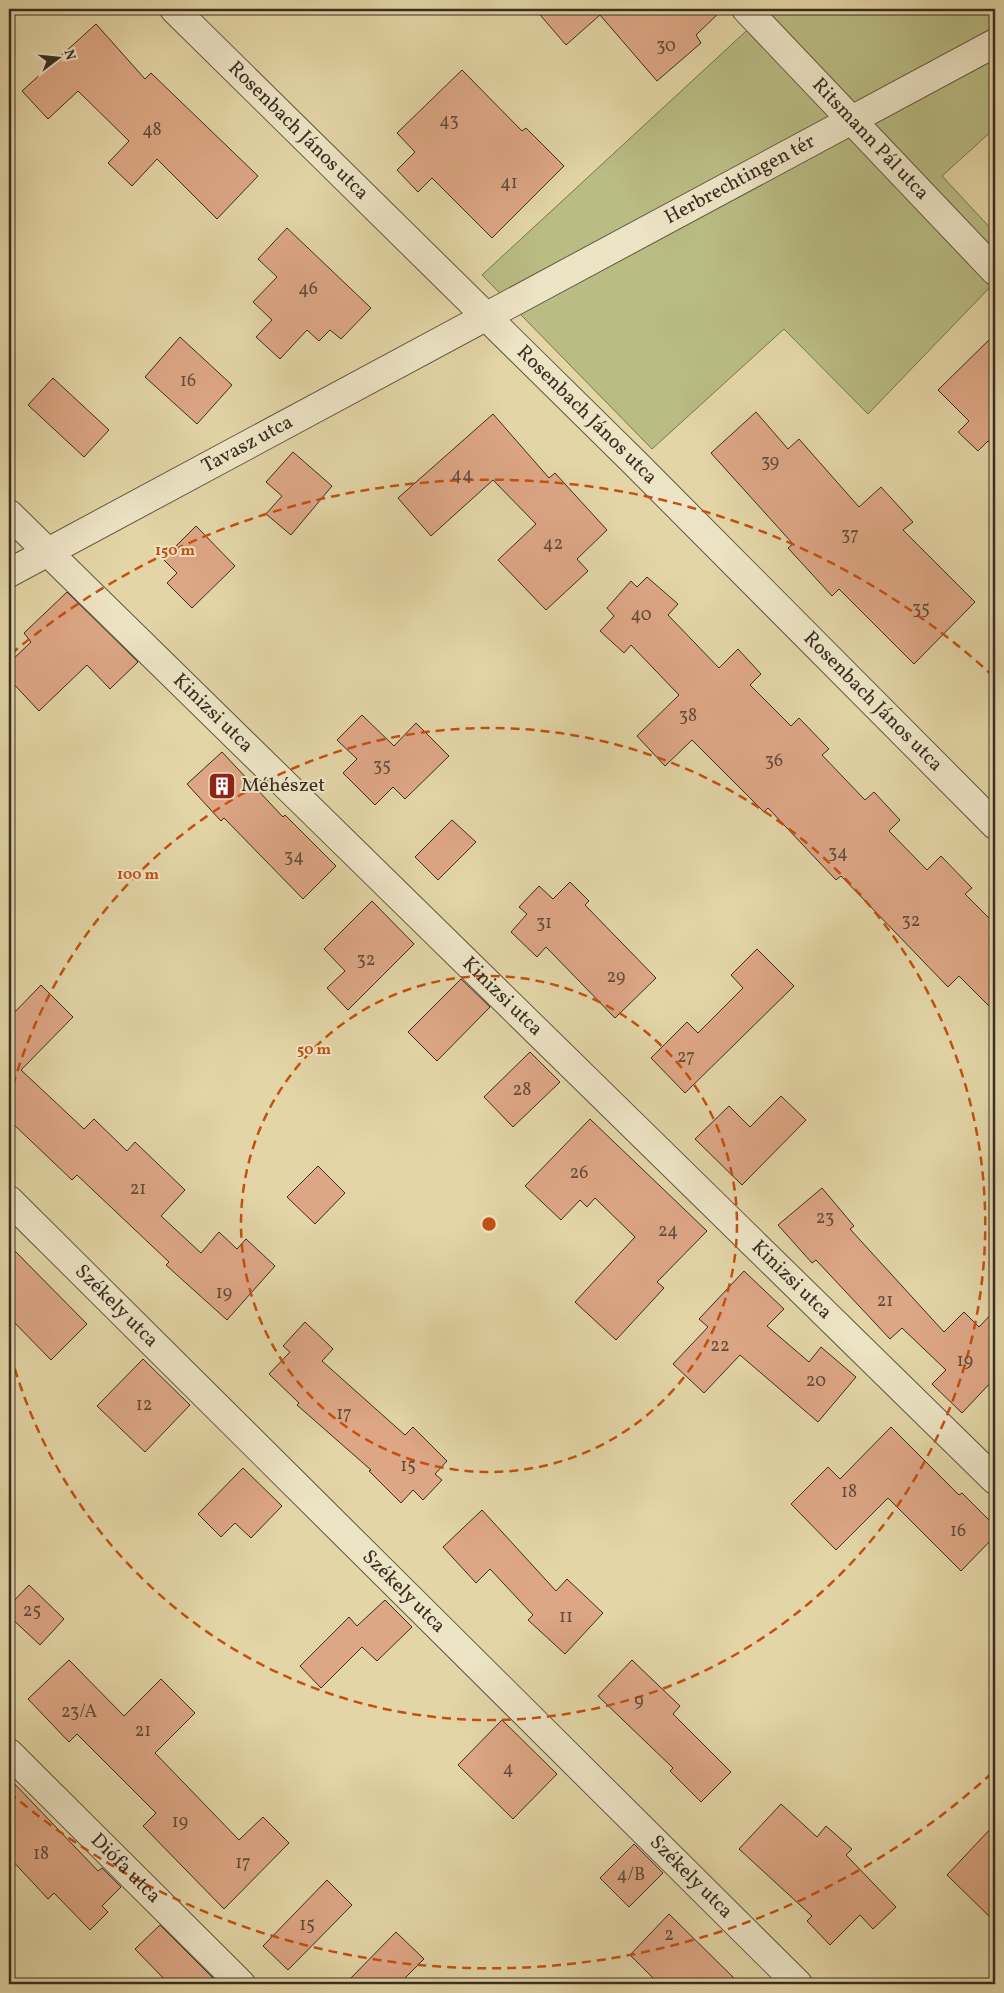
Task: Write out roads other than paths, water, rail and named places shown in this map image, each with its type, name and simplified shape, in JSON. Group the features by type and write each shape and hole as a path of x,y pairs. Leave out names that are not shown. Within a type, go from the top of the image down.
{"street":[{"name":"Rosenbach János utca","path":"174,9 995,825"},
{"name":"Ritsmann Pál utca","path":"746,9 995,271"},
{"name":"Herbrechtingen tér","path":"486,317 995,43"},
{"name":"Tavasz utca","path":"9,573 486,317"},
{"name":"Kinizsi utca","path":"9,514 995,1480"},
{"name":"Székely utca","path":"9,1200 798,1984"},
{"name":"Diófa utca","path":"9,1753 241,1984"}],"place":[{"name":"Méhészet","path":"222,786"}]}
